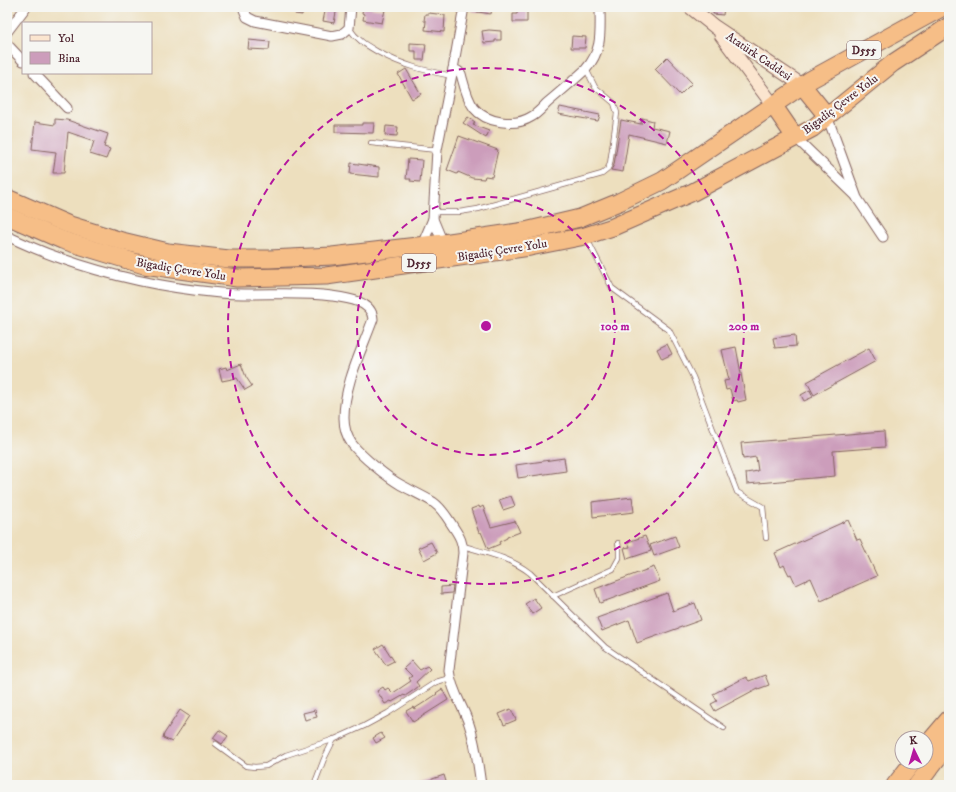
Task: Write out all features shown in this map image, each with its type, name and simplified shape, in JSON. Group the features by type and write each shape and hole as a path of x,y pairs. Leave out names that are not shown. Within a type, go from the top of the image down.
{"highway":[{"name":"Bigadiç Çevre Yolu","path":"7,198 67,224 122,241 168,252 229,258 277,259 332,256 443,243 525,231 580,218 619,202 662,181 802,85 943,7"},
{"name":"Bigadiç Çevre Yolu","path":"7,216 62,240 144,265 237,278 326,276 530,247 585,236 613,227 693,192 814,128 893,63 949,26"},
{"path":"802,85 827,116"},
{"path":"773,105 796,137"},
{"path":"934,737 949,719"},
{"path":"917,785 949,744"},
{"path":"895,785 907,770"}],"main road":[{"name":"Atatürk Caddesi","path":"690,7 715,27 802,85"},
{"name":"Atatürk Caddesi","path":"715,27 773,105"}],"street":[{"path":"7,32 26,7"},
{"path":"243,7 248,17 255,21 332,36 342,34 349,28 351,7"},
{"path":"422,245 433,215 437,150 453,72 464,7"},
{"path":"453,72 458,70 461,74 470,102 474,109 486,117 508,122 516,122 531,117 593,62 599,47 600,7"},
{"path":"7,44 22,60"},
{"path":"35,74 67,108"},
{"path":"827,116 857,198"},
{"path":"796,137 857,198 883,237"},
{"path":"433,215 443,243"},
{"path":"7,236 56,257 91,269 161,285 222,293 332,296 354,301 367,306 373,314 373,319 352,376 346,398 344,419 349,438 358,451 389,477 433,502 446,514 460,537 463,546 449,662 450,678 452,688 471,730 481,785"}],"lane":[{"path":"349,28 365,45 396,62 416,68 453,72"},
{"path":"433,215 478,209 602,174 607,170 611,160 617,113 614,103 595,87 586,69"},
{"path":"371,144 437,150"},
{"path":"585,236 612,288 669,330 693,377 737,492 763,507 766,538"},
{"path":"553,596 613,568 619,558 618,543"},
{"path":"463,546 515,563 530,573 605,647 724,728"},
{"path":"216,744 242,764 251,767 260,767 271,764 297,750 335,739 376,720 436,682 450,678"},
{"path":"314,785 324,759 335,739"}],"building":[{"path":"297,7 303,7 302,15 295,14"},
{"path":"326,7 337,7 334,23 323,21"},
{"path":"363,7 385,10 382,23 363,20"},
{"path":"472,7 492,7 491,14 471,11"},
{"path":"518,7 527,7 527,22 513,22 513,14 517,14"},
{"path":"714,7 724,7 723,15 713,14"},
{"path":"425,14 445,15 444,32 425,30"},
{"path":"482,31 501,31 501,40 484,43"},
{"path":"572,36 586,37 585,48 571,48"},
{"path":"249,40 270,42 269,50 248,49"},
{"path":"410,43 426,44 424,60 416,60 416,51 410,51"},
{"path":"667,57 692,83 680,95 655,69"},
{"path":"406,69 421,94 412,99 398,74"},
{"path":"560,107 600,115 598,121 558,114"},
{"path":"468,117 475,122 473,125 489,131 486,138 463,123"},
{"path":"642,118 653,121 652,127 670,131 667,143 629,134 623,172 611,170 614,165 621,120 641,124"},
{"path":"55,119 67,120 108,134 104,147 110,149 106,159 90,154 94,141 68,132 64,173 53,173 56,152 32,149 35,122 55,125"},
{"path":"362,123 374,123 373,133 335,132 335,125 362,125"},
{"path":"386,126 398,127 397,136 385,135"},
{"path":"459,136 498,150 492,177 485,176 484,179 472,178 458,172 457,174 447,170"},
{"path":"408,159 422,160 420,182 406,179"},
{"path":"351,163 379,167 379,177 350,174"},
{"path":"795,335 796,346 775,348 773,338"},
{"path":"667,344 672,354 662,359 657,349"},
{"path":"736,347 746,400 738,402 737,400 733,401 730,389 726,390 724,381 729,380 722,350"},
{"path":"869,348 876,361 814,395 807,382"},
{"path":"241,364 246,377 252,386 245,390 237,378 222,381 219,369 226,367 227,370"},
{"path":"810,390 813,397 804,401 801,395"},
{"path":"884,431 885,447 833,451 835,476 747,484 746,473 758,471 756,457 743,459 741,443"},
{"path":"564,458 566,471 518,478 516,465"},
{"path":"511,496 515,506 503,510 499,500"},
{"path":"632,497 634,512 593,517 592,502"},
{"path":"479,506 480,508 483,506 491,527 515,521 520,532 507,537 499,542 500,544 488,549 481,532 479,533 471,509"},
{"path":"848,520 857,540 860,539 877,576 821,601 811,578 796,585 791,574 789,575 784,565 781,567 775,553"},
{"path":"645,536 651,551 627,559 624,548 630,547 628,542"},
{"path":"675,536 679,547 654,556 650,545"},
{"path":"431,542 437,553 424,560 418,548"},
{"path":"654,567 660,581 600,603 595,589"},
{"path":"453,586 452,593 441,594 441,587"},
{"path":"667,593 673,611 695,603 701,620 637,643 629,620 602,631 597,618"},
{"path":"534,598 541,608 532,614 525,604"},
{"path":"383,644 394,661 386,665 375,649"},
{"path":"412,661 420,670 427,666 430,669 416,682 419,686 414,690 405,696 404,695 385,704 377,691 383,687 385,690 388,688 393,693 411,681 409,678 412,676 404,668"},
{"path":"765,675 769,685 758,688 715,711 711,704 717,701 713,694 746,677 749,681"},
{"path":"442,689 448,700 413,722 406,711 413,707 414,709"},
{"path":"511,709 516,720 504,725 499,714"},
{"path":"180,710 189,716 172,742 163,738 164,734"},
{"path":"315,710 317,717 305,720 303,713"},
{"path":"219,730 228,736 222,744 213,738"},
{"path":"381,733 385,738 376,743 373,738"},
{"path":"444,775 447,785 418,785 418,784"}]}
